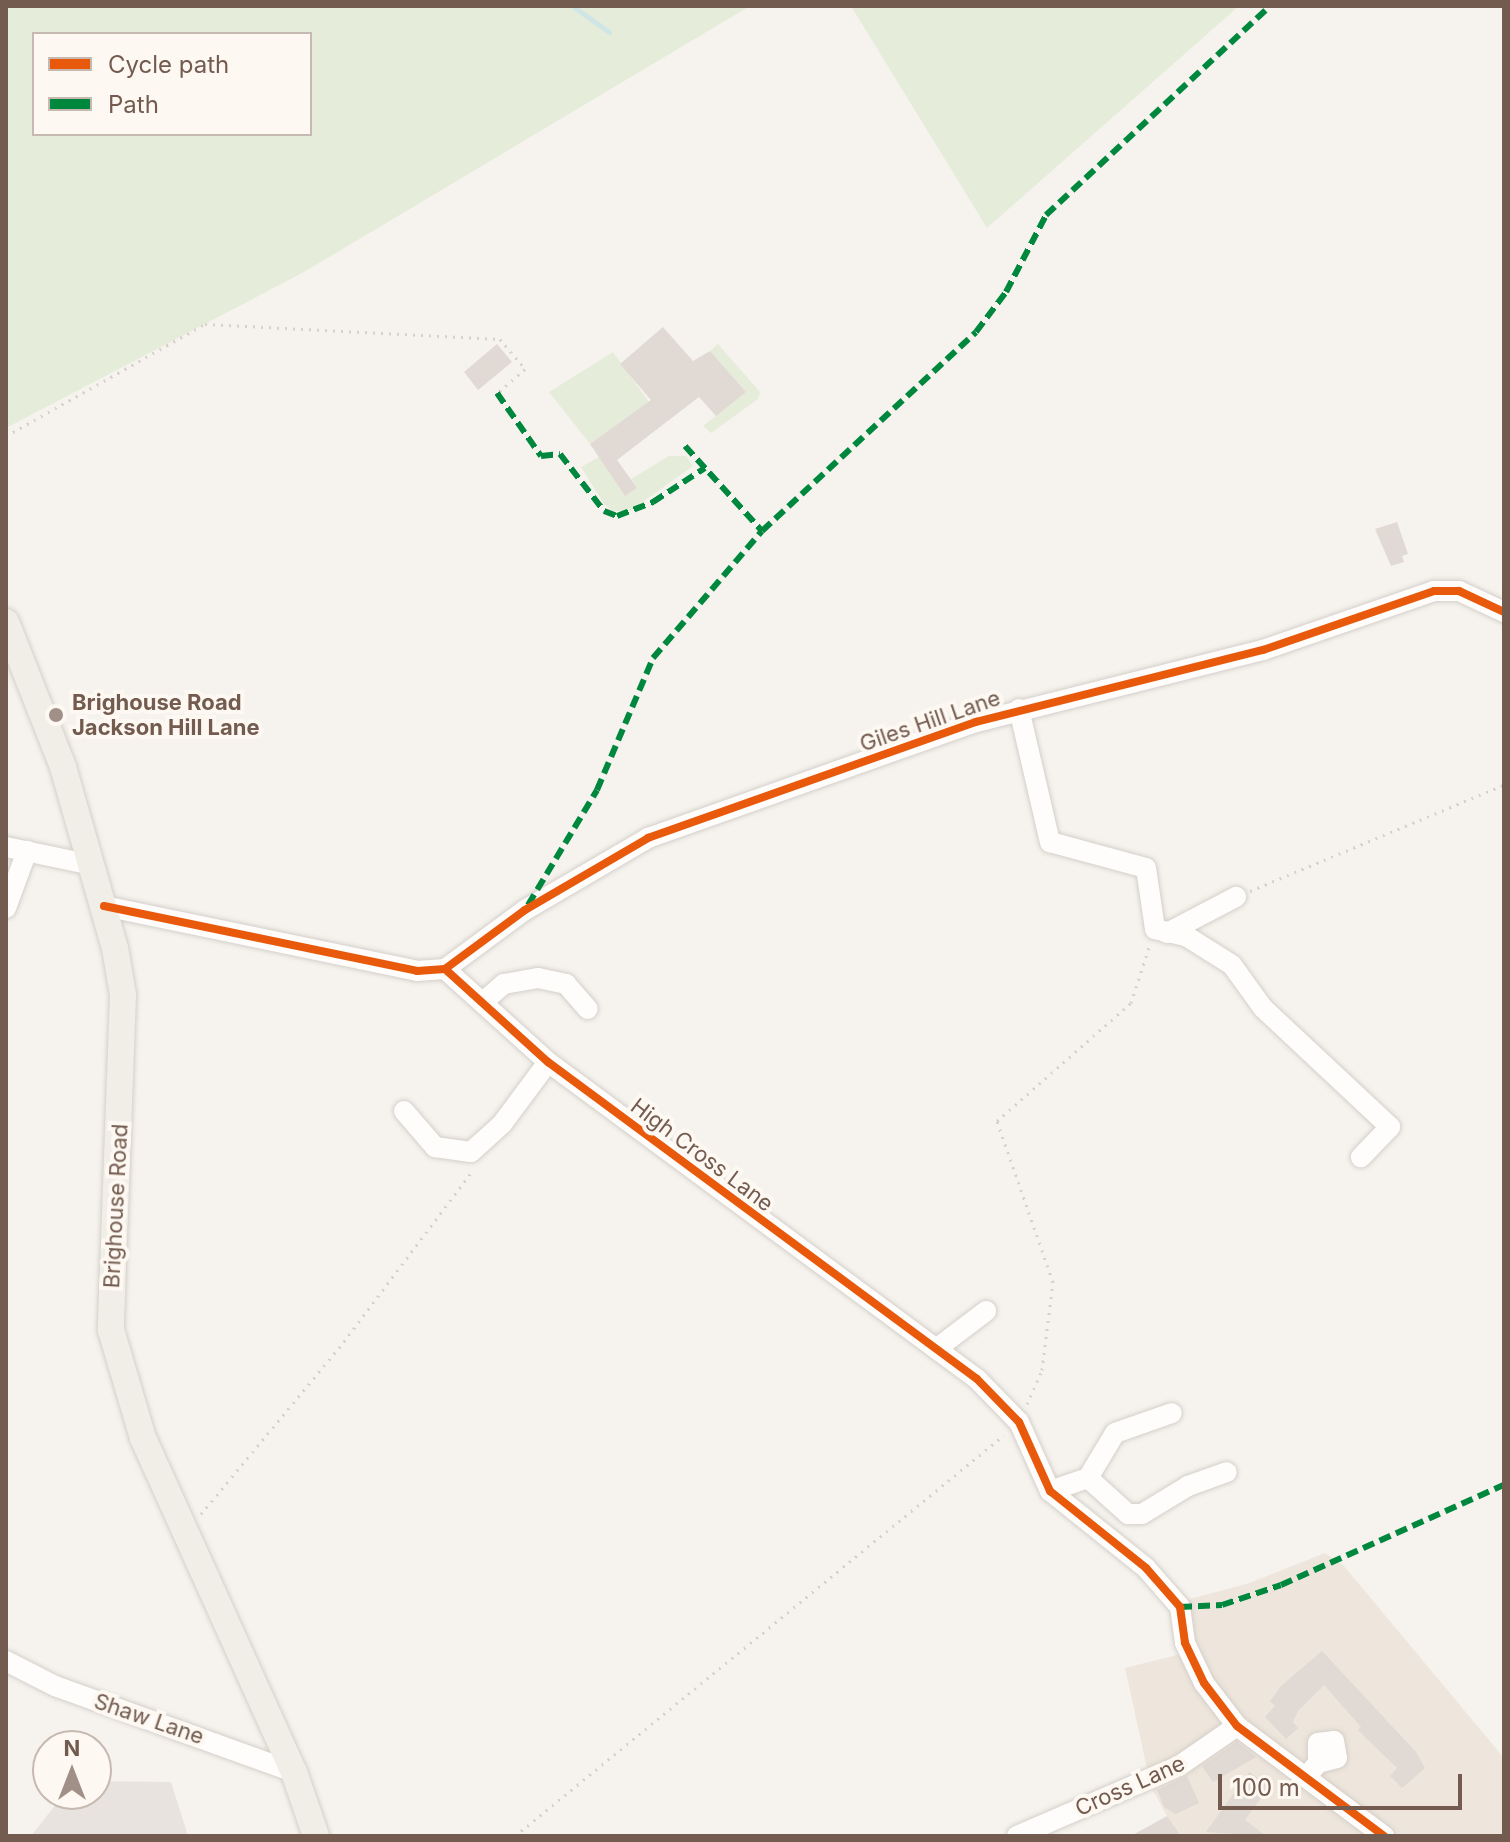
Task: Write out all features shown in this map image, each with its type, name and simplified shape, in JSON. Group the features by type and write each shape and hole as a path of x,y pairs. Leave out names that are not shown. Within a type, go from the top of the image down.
{"main road":[{"name":"Brighouse Road","path":"6,622 63,767 104,906 123,995 111,1330 143,1438 294,1772 316,1836"}],"street":[{"name":"Giles Hill Lane","path":"445,969 525,910 648,838 1019,709 1263,650 1434,591 1459,591 1504,612"},
{"path":"1019,709 1050,842 1146,868 1159,932"},
{"path":"6,847 92,865"},
{"path":"6,908 27,851"},
{"path":"1159,932 1236,897"},
{"path":"104,906 417,971 445,969"},
{"path":"1159,932 1186,936 1232,965 1263,1008 1390,1127 1361,1157"},
{"name":"High Cross Lane","path":"445,969 548,1062 977,1379 1019,1422 1050,1491 1146,1568 1180,1607 1185,1643 1204,1683 1237,1726"},
{"path":"483,1002 504,984 538,978 566,984 588,1009"},
{"path":"404,1111 435,1147 471,1152 502,1124 548,1062"},
{"path":"936,1349 986,1311"},
{"path":"1050,1491 1088,1478 1115,1433 1172,1413"},
{"path":"1088,1478 1128,1514 1142,1514 1188,1486 1227,1472"},
{"name":"Shaw Lane","path":"6,1661 55,1686 294,1772"},
{"path":"1237,1726 1312,1770 1384,1836"},
{"name":"Cross Lane","path":"1017,1836 1179,1766 1237,1726"}],"path":[{"path":"6,436 205,324 500,339 525,369 497,393"},
{"path":"1236,897 1504,785"},
{"path":"515,1836 1019,1422 1042,1370 1053,1282 997,1121 1131,1003 1159,932"},
{"path":"186,1533 339,1348 481,1159"}],"shaded area":[{"path":"1325,1553 1344,1566 1504,1758 1504,1836 1181,1836 1167,1816 1151,1787 1125,1668 1181,1654 1168,1605 1249,1583"},
{"path":"112,1781 171,1782 188,1836 31,1836 51,1810 112,1810"}],"green space":[{"path":"6,6 750,6 304,272 6,428"},
{"path":"851,6 1239,6 987,228"},
{"path":"718,344 760,392 758,399 711,433 703,426 746,392 710,351"},
{"path":"613,352 649,402 590,444 549,392"},
{"path":"669,456 686,456 693,466 630,511 612,511 604,504 581,467 599,457 625,496 637,488 631,479"}],"building":[{"path":"663,327 693,361 710,351 746,392 716,416 699,397 617,460 637,488 625,496 590,444 651,400 620,364"},
{"path":"497,344 512,362 478,390 464,372"},
{"path":"1397,522 1408,554 1402,556 1404,562 1391,566 1375,529"},
{"path":"1322,1651 1416,1752 1425,1768 1402,1788 1390,1776 1397,1768 1358,1730 1361,1727 1324,1685 1298,1711 1293,1722 1298,1728 1286,1739 1265,1717 1275,1706 1270,1701 1281,1686"},
{"path":"1237,1742 1256,1757 1213,1782 1202,1766"},
{"path":"1249,1772 1270,1786 1245,1820 1266,1836 1206,1832"},
{"path":"1187,1776 1199,1803 1176,1814 1164,1807 1157,1790"},
{"path":"1167,1816 1181,1836 1131,1836"}],"waterway":[{"path":"574,7 609,32"}],"marked path":[{"path":"528,905 597,790 653,658 762,531 976,332 1006,292 1046,215 1270,6"},
{"path":"497,393 541,456 560,454 604,511 617,516 653,502 705,468"},
{"path":"685,446 762,531"},
{"path":"1180,1607 1222,1605 1281,1585 1504,1485"}],"cycle path":[{"path":"445,969 525,910 648,838 976,722 1263,650 1434,591 1459,591 1504,612"},
{"path":"104,906 417,971 445,969 548,1062 977,1379 1019,1422 1050,1491 1146,1568 1180,1607 1185,1643 1204,1683 1237,1726 1384,1836"}],"place":[{"name":"Brighouse Road Jackson Hill Lane","path":"56,715"}]}
